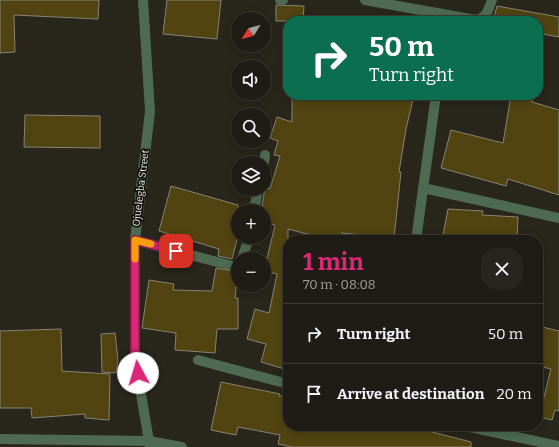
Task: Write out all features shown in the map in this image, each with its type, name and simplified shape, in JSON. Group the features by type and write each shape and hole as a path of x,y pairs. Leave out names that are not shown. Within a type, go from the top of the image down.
{"street":[{"name":"Ojuelegba Street","path":"143,0 150,111 135,240 135,359 150,444"},
{"path":"365,0 435,16"},
{"path":"485,16 492,0"},
{"path":"417,235 435,100"},
{"path":"423,188 559,218"},
{"path":"135,240 231,266"},
{"path":"198,360 283,383"},
{"path":"488,431 559,446"},
{"path":"0,439 150,444 182,447"}],"building":[{"path":"0,0 99,0 98,19 14,15 15,52 0,53"},
{"path":"167,0 221,0 217,39 163,34"},
{"path":"276,5 304,6 303,16 283,16 283,21 276,21"},
{"path":"497,6 559,17 559,37 543,34 543,16 494,16"},
{"path":"292,100 413,100 406,129 399,172 401,172 394,235 363,235 342,233 342,235 311,235 288,229 288,235 283,235 283,369 261,362 266,344 247,339 255,309 269,313 277,274 271,273 271,252 269,252 275,225 271,224 271,204 262,204 264,196 271,196 271,186 280,156 274,155 278,141 271,138 277,117 292,122"},
{"path":"510,100 533,100 532,102 559,110 559,195 508,179 506,186 441,168 451,130 503,143"},
{"path":"25,115 100,116 100,148 24,147"},
{"path":"171,186 234,204 231,204 231,244 236,244 234,252 231,252 231,259 218,256 219,249 159,231"},
{"path":"448,209 483,211 482,215 518,217 517,235 443,235"},
{"path":"216,268 231,271 231,292 236,292 235,298 238,298 238,329 217,329 215,353 175,350 176,333 142,328 149,280 174,284 173,290 212,291"},
{"path":"543,327 559,331 559,411 555,410 552,420 543,418 543,401 551,369 543,367"},
{"path":"61,329 62,371 110,374 109,420 85,418 85,414 32,418 31,408 0,408 0,331"},
{"path":"115,333 118,360 116,373 102,372 101,334"},
{"path":"221,382 280,394 279,396 283,396 283,431 428,431 471,442 471,447 292,447 278,444 280,435 238,427 236,435 211,430"}],"slow traffic":[{"path":"135,259 135,240 151,244"}],"route":[{"path":"138,373 135,359 135,240 176,251"}]}
